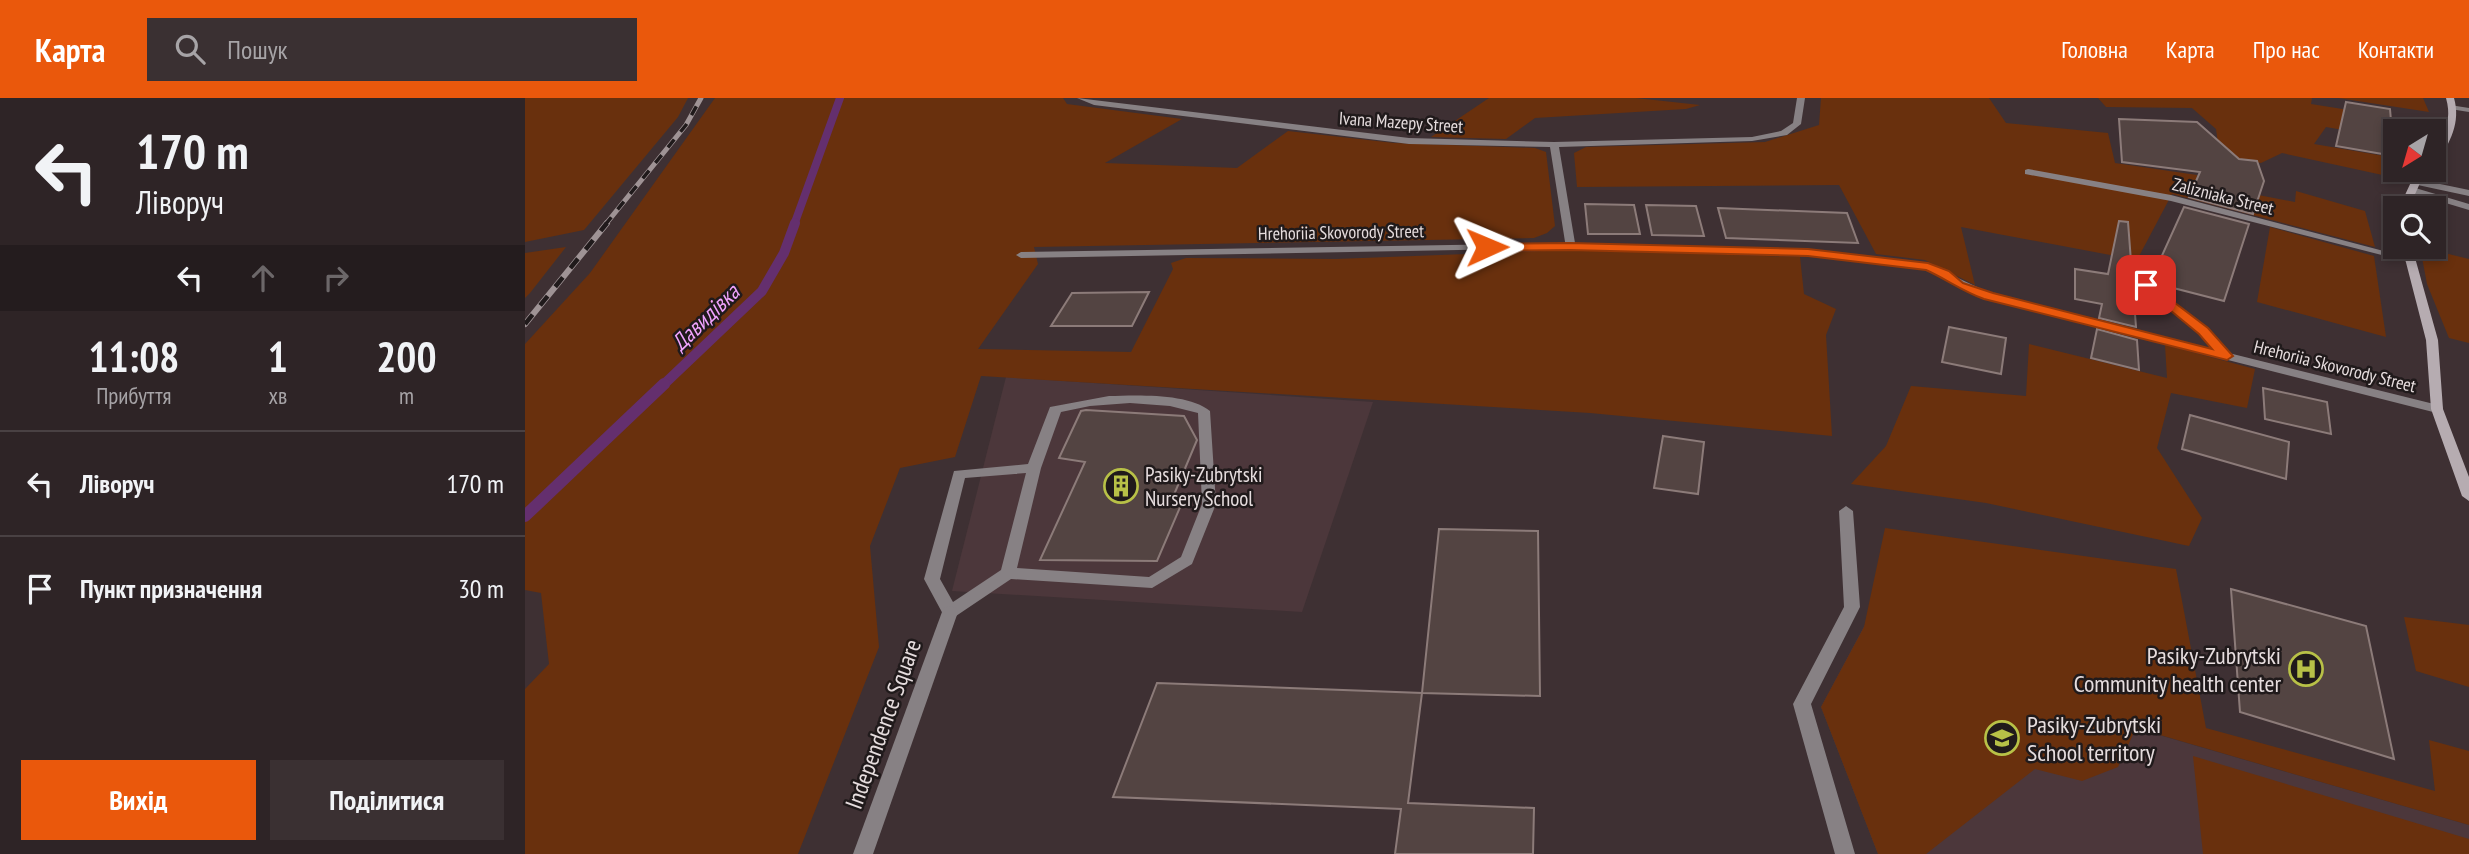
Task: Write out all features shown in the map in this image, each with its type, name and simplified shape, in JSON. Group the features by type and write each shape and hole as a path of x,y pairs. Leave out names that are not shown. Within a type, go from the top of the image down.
{"main road":[{"path":"2447,140 2450,135 2452,102"},
{"path":"2409,196 2418,182"},
{"path":"2410,259 2432,340 2438,408 2469,496"}],"street":[{"name":"Ivana Mazepy Street","path":"1081,98 1094,103 1409,141 1554,145 1752,139 1784,133 1797,124 1801,98"},
{"path":"2452,102 2469,110"},
{"path":"1554,145 1570,246"},
{"name":"Zalizniaka Street","path":"2028,172 2171,198 2383,247"},
{"path":"2414,186 2469,193"},
{"path":"2414,186 2469,207"},
{"name":"Hrehoriia Skovorody Street","path":"1021,256 1570,246 1808,253 1928,267 1959,285 1988,296 2438,408"},
{"path":"2146,285 2204,331 2227,356"},
{"path":"1008,573 1034,468 1055,410 1084,401 1185,402 1204,411 1209,504 1187,561 1152,583 1008,573 950,612 932,579 960,474 1034,468"},
{"path":"1845,854 1802,704 1852,607 1846,511"},
{"name":"Independence Square","path":"863,854 950,612"}],"shaded area":[{"path":"525,98 688,98 678,117 584,230 525,242"},
{"path":"715,98 1063,98 1067,104 1182,119 1105,163 1237,168 1288,131 1394,143 1535,148 1546,152 1555,226 1547,233 1534,238 1034,247 1038,264 978,349 1131,352 1173,269 1171,263 1186,258 1336,259 1571,250 1800,257 1804,294 1836,309 1826,335 1832,436 1590,413 981,376 955,457 900,468 870,546 879,647 798,854 525,854 525,689 549,664 541,593 525,590 525,344 590,273"},
{"path":"1489,98 1636,98 1700,105 1686,109 1535,118 1506,139 1431,137"},
{"path":"1821,98 1989,98 2006,123 2108,133 2115,163 2197,175 2196,183 2295,202 2296,191 2365,211 2375,247 2172,194 2137,260 1961,227 1975,285 1925,260 1876,254 1839,185 1577,187 1574,153 1586,147 1765,142 1819,125"},
{"path":"2098,98 2312,98 2311,104 2405,119 2383,119 2383,137 2326,127 2314,144 2383,156 2383,175 2282,153 2261,163 2198,153 2218,143 2216,129 2192,108 2106,107"},
{"path":"2338,98 2423,98 2429,112"},
{"path":"2270,227 2374,256 2386,337 2257,302"},
{"path":"566,247 530,293 525,298 525,253"},
{"path":"2446,253 2469,259 2469,343 2449,338 2427,284 2422,259 2446,259"},
{"path":"2029,344 2167,378 2165,345 2255,369 2247,408 2171,393 2157,448 2202,518 2189,546 1986,503 1851,484 1886,446 1911,386 2026,396"},
{"path":"1006,377 1373,402 1302,612 952,591"},
{"path":"1885,528 2176,569 2206,728 2435,791 2429,740 2469,751 2469,825 2136,728 2118,767 2082,781 2035,769 1926,854 1878,854 1821,707 1864,627"},
{"path":"2404,617 2469,625 2469,687 2416,671"},
{"name":"Pasiky-Zubrytski School territory","path":"1868,619 2135,728 2469,825 2469,854 1878,854 1821,707"},
{"path":"2193,756 2469,839 2469,854 2203,854"}],"building":[{"path":"2346,102 2390,109 2391,119 2383,119 2383,154 2336,146"},
{"path":"2119,119 2197,122 2239,159 2257,161 2264,181 2253,214 2189,197 2200,172 2122,162"},
{"path":"1585,204 1634,205 1640,234 1588,234"},
{"path":"1646,205 1696,206 1704,236 1652,235"},
{"path":"2184,207 2249,224 2224,301 2150,282"},
{"path":"1718,208 1847,213 1858,243 1726,238"},
{"path":"2119,221 2128,222 2136,327 2099,318 2102,304 2075,299 2075,269 2108,274"},
{"path":"1149,292 1132,326 1051,326 1072,293"},
{"path":"1949,327 2006,338 2001,374 1942,362"},
{"path":"2097,329 2137,340 2139,370 2091,358"},
{"path":"2263,388 2327,402 2331,434 2265,419"},
{"name":"Pasiky-Zubrytski Nursery School","path":"1081,411 1184,416 1197,440 1173,497 1184,498 1157,561 1040,560 1085,462 1059,458"},
{"path":"2190,415 2289,442 2286,479 2182,449"},
{"path":"1663,436 1704,442 1698,494 1654,488"},
{"path":"1439,529 1538,531 1540,696 1422,693"},
{"name":"Pasiky-Zubrytski Community health center","path":"2231,589 2366,626 2394,759 2240,712"},
{"path":"1157,683 1422,693 1408,803 1534,808 1533,854 1395,854 1401,809 1113,797"}],"waterway":[{"name":"Давидівка","path":"794,225 840,98"},
{"name":"Давидівка","path":"662,386 762,291 784,253 795,223"},
{"name":"Давидівка","path":"525,516 664,384"}],"railway":[{"path":"605,225 686,125 701,98"},
{"path":"525,324 607,223"}],"place":[{"name":"Pasiky-Zubrytski Nursery School","path":"1121,486"},
{"name":"Pasiky-Zubrytski Community health center","path":"2306,669"},
{"name":"Pasiky-Zubrytski School territory","path":"2002,738"}],"route":[{"path":"1487,247 1570,246 1808,253 1928,267 1959,285 1988,296 2227,356 2204,331 2146,285"}]}
